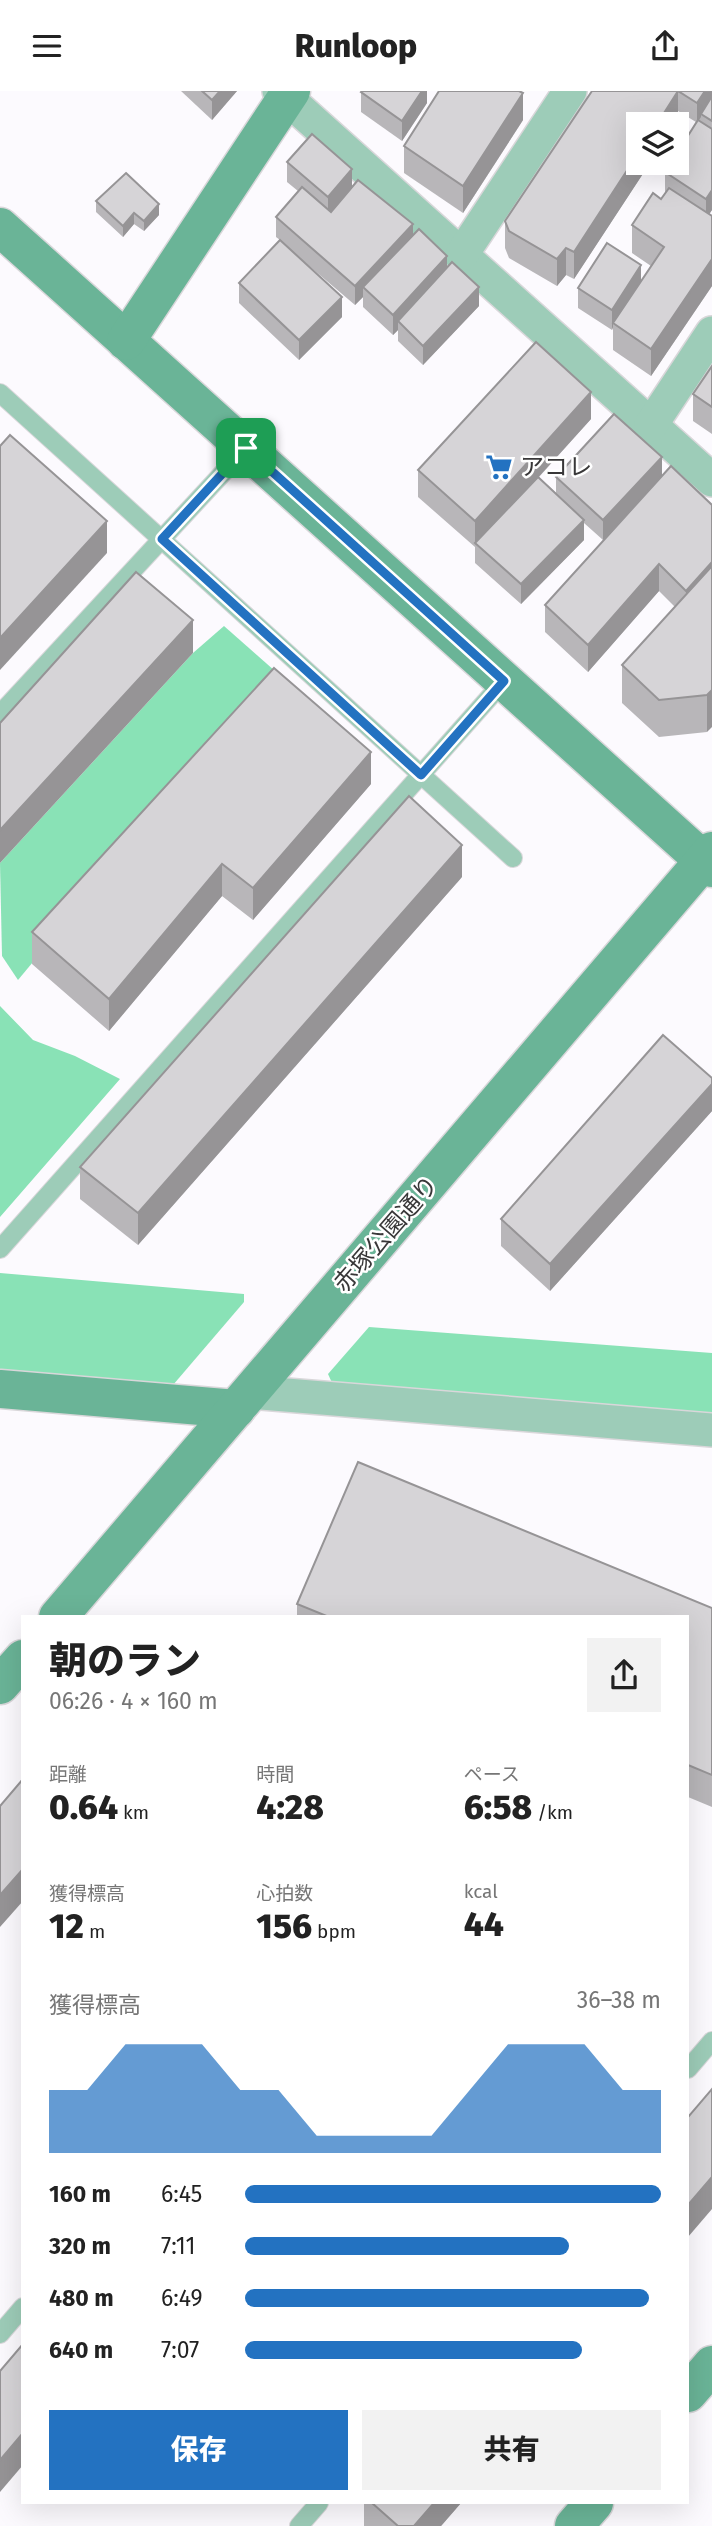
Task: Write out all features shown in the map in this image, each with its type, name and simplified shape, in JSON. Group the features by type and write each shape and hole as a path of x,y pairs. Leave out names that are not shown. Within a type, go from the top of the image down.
{"street":[{"path":"462,254 570,91"},
{"path":"126,341 286,93 712,480"},
{"path":"0,227 504,681 710,860"},
{"path":"651,425 712,333"},
{"name":"赤塚公園通り","path":"60,1615 710,860"},
{"path":"0,1389 712,1430"},
{"path":"0,1685 21,1661"},
{"path":"689,2392 712,2365"},
{"path":"574,2526 593,2504"}],"lane":[{"path":"0,393 513,858"},
{"path":"0,714 246,448"},
{"path":"0,1249 504,681"},
{"path":"689,2068 712,2041"},
{"path":"0,2334 21,2309"},
{"path":"299,2526 318,2504"}],"green space":[{"path":"224,626 275,671 18,980 2,956 0,863 193,653"},
{"path":"0,1006 33,1040 75,1056 120,1079 0,1217"},
{"path":"0,1273 244,1294 244,1302 173,1385 0,1371"},
{"path":"369,1327 712,1353 712,1417 333,1385 328,1374"}],"building":[{"path":"202,91 220,91 212,100"},
{"path":"362,91 422,91 402,121"},
{"path":"439,91 523,93 463,186 404,146"},
{"path":"592,91 678,91 665,112 626,112 626,172 574,252 566,248 557,259 509,231 505,221"},
{"path":"678,91 705,91 697,103"},
{"path":"712,96 712,121 701,114"},
{"path":"698,120 712,129 712,190 706,199 670,175 689,175 689,134"},
{"path":"312,134 352,169 328,197 287,162"},
{"path":"126,173 159,204 144,221 134,213 123,226 96,201"},
{"path":"358,180 413,224 355,286 276,217 302,187 331,212"},
{"path":"669,188 712,216 712,259 651,349 613,323 664,247 632,225 653,193 661,199"},
{"path":"419,229 447,256 393,315 363,287"},
{"path":"280,240 342,297 299,340 239,283"},
{"path":"607,243 641,265 612,310 578,288"},
{"path":"452,262 479,287 423,346 398,321"},
{"path":"536,342 591,392 475,521 418,470"},
{"path":"712,366 712,407 693,394"},
{"path":"614,414 662,457 603,520 556,477"},
{"path":"10,435 107,521 0,638 0,446"},
{"path":"671,466 712,505 712,562 686,591 659,564 588,645 545,605"},
{"path":"538,477 584,520 521,584 475,543"},
{"path":"712,566 712,690 707,695 659,700 622,665"},
{"path":"136,572 193,620 0,830 0,723"},
{"path":"274,668 371,752 253,888 222,864 109,999 32,932"},
{"path":"409,796 462,845 138,1213 80,1167"},
{"path":"663,1035 712,1078 712,1084 550,1264 501,1219"},
{"path":"358,1462 712,1608 712,1775 689,1765 689,1615 324,1615 297,1604"},
{"path":"21,1781 21,1871 0,1895 0,1806"},
{"path":"712,2089 712,2177 689,2204 689,2116"},
{"path":"21,2346 21,2435 0,2460 0,2371"},
{"path":"373,2504 433,2504 414,2526 398,2526"}],"place":[{"name":"アコレ","path":"499,467"}],"route":[{"path":"246,448 504,681 421,775 162,539 246,448"}]}
